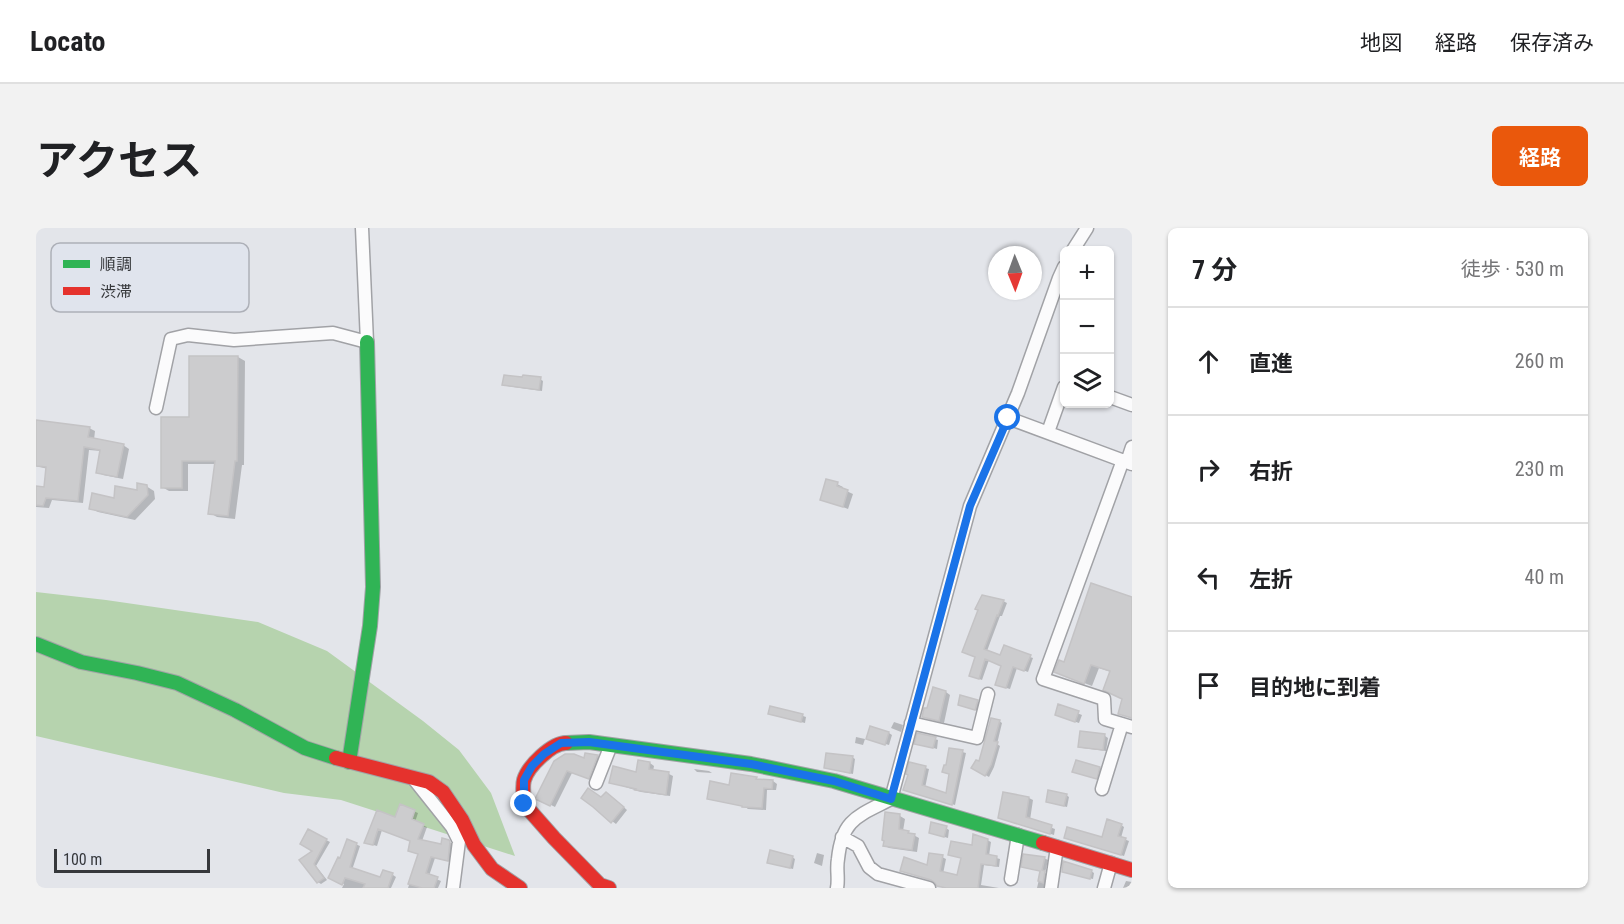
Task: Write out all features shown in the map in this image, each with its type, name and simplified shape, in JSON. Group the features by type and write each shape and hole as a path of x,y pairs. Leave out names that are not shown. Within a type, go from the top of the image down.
{"street":[{"path":"349,762 370,626 373,587 368,342 362,228"},
{"path":"1076,246 1087,228"},
{"path":"837,888 837,862 842,837 850,823 891,799 970,506 1018,393 1060,276"},
{"path":"156,408 171,339 188,335 234,340 333,333 368,342"},
{"path":"1114,398 1132,405"},
{"path":"1048,432 1060,400"},
{"path":"1008,418 1127,462"},
{"path":"1102,789 1127,725 1105,719 1104,699 1043,679 1132,447"},
{"path":"36,644 81,662 177,683 235,710 305,748 349,762 429,782 444,792 462,820 474,845 492,869 520,888"},
{"path":"911,723 977,738 988,694"},
{"path":"609,888 600,885 524,804 524,780 532,766 544,754 561,743 589,742 751,764 834,781 1111,863 1131,866"},
{"path":"596,783 611,745"},
{"path":"413,778 452,826 459,841 453,888"},
{"path":"1011,879 1018,835"},
{"path":"842,837 858,846 869,867 878,874 929,888"},
{"path":"1051,888 1057,847"},
{"path":"1104,888 1111,863"}],"green space":[{"path":"36,592 258,622 327,651 459,750 491,793 515,856 341,800 284,793 36,736"}],"building":[{"path":"189,356 238,356 237,461 235,461 228,516 208,514 215,461 182,461 182,488 161,488 161,417 189,417"},
{"path":"504,375 541,377 539,390 502,385"},
{"path":"36,420 90,427 88,437 124,444 117,477 96,473 100,450 84,447 78,501 46,498 43,506 36,505 36,486 44,487 46,467 36,466"},
{"path":"826,479 838,482 837,486 848,490 843,507 820,500"},
{"path":"137,483 147,485 148,495 127,517 89,509 92,493 114,498 115,486 137,490"},
{"path":"1091,583 1132,597 1132,718 1118,714 1122,699 1103,690 1110,671 1091,665 1084,684 1054,672 1059,660 1064,662"},
{"path":"982,595 1004,600 984,649 1000,655 1004,645 1031,655 1024,671 1013,667 1006,688 995,685 1001,666 985,659 979,679 969,676 975,657 962,652 978,610 975,609"},
{"path":"933,687 946,691 939,721 922,717"},
{"path":"960,695 978,700 975,710 958,705"},
{"path":"1058,704 1079,711 1075,722 1055,715"},
{"path":"770,706 803,714 801,722 768,714"},
{"path":"991,718 1000,720 994,741 998,742 985,776 971,768 976,760 979,761"},
{"path":"870,726 889,732 885,745 866,739"},
{"path":"1080,731 1105,734 1103,750 1078,747"},
{"path":"917,733 936,737 933,748 914,744"},
{"path":"949,748 963,750 952,805 903,790 909,762 926,766 922,785 946,793 949,774 942,772 946,765"},
{"path":"585,753 598,755 589,779 567,771 550,806 535,799 554,761 565,754 574,754 584,758"},
{"path":"826,753 853,756 850,773 824,768"},
{"path":"638,760 650,762 649,769 669,772 666,795 609,783 613,766 636,772"},
{"path":"1076,760 1100,767 1097,779 1072,772"},
{"path":"731,773 757,777 756,779 773,780 772,789 764,788 762,808 742,807 707,799 710,781 729,785"},
{"path":"588,788 601,797 606,792 624,807 611,823 581,798"},
{"path":"1048,790 1067,794 1064,806 1046,802"},
{"path":"1003,792 1029,797 1026,817 1052,825 1050,834 998,818"},
{"path":"400,804 415,810 412,819 424,824 418,839 441,844 442,838 450,842 448,861 431,857 426,873 438,877 434,888 422,888 408,884 418,854 408,851 410,841 378,829 373,845 364,843 377,810 395,817"},
{"path":"885,812 900,814 899,829 915,834 912,850 883,846"},
{"path":"1107,819 1122,824 1118,836 1126,838 1121,855 1064,838 1067,827 1102,837"},
{"path":"931,822 947,826 944,837 929,833"},
{"path":"308,829 327,839 314,864 324,878 317,883 299,860 312,851 300,844"},
{"path":"973,834 988,839 986,854 997,856 996,866 981,864 978,888 946,888 937,886 931,880 900,871 904,857 927,865 929,853 943,855 940,871 957,875 961,858 948,855 951,841 972,845"},
{"path":"347,839 357,843 350,867 380,877 383,870 393,873 388,888 363,888 365,884 345,878 342,885 328,878 338,857 340,858"},
{"path":"770,850 793,856 790,868 767,863"},
{"path":"1023,854 1045,857 1042,870 1045,871 1043,883 1038,881 1040,871 1021,867"},
{"path":"1063,861 1092,870 1090,879 1062,872"}],"traffic: fast":[{"path":"349,762 370,626 373,587 367,342"},
{"path":"36,644 81,662 177,683 235,710 305,748 336,758"},
{"path":"566,743 589,742 751,764 834,781 1043,843"}],"traffic: jam":[{"path":"566,743 548,751 530,768 523,783 524,804 600,885 609,888"},
{"path":"336,758 429,782 443,792 462,820 474,845 492,869 520,888"},
{"path":"1043,843 1132,870"}],"route":[{"path":"524,804 524,780 532,766 544,754 561,743 589,742 751,764 834,781 891,799 970,506 1008,418"}]}
